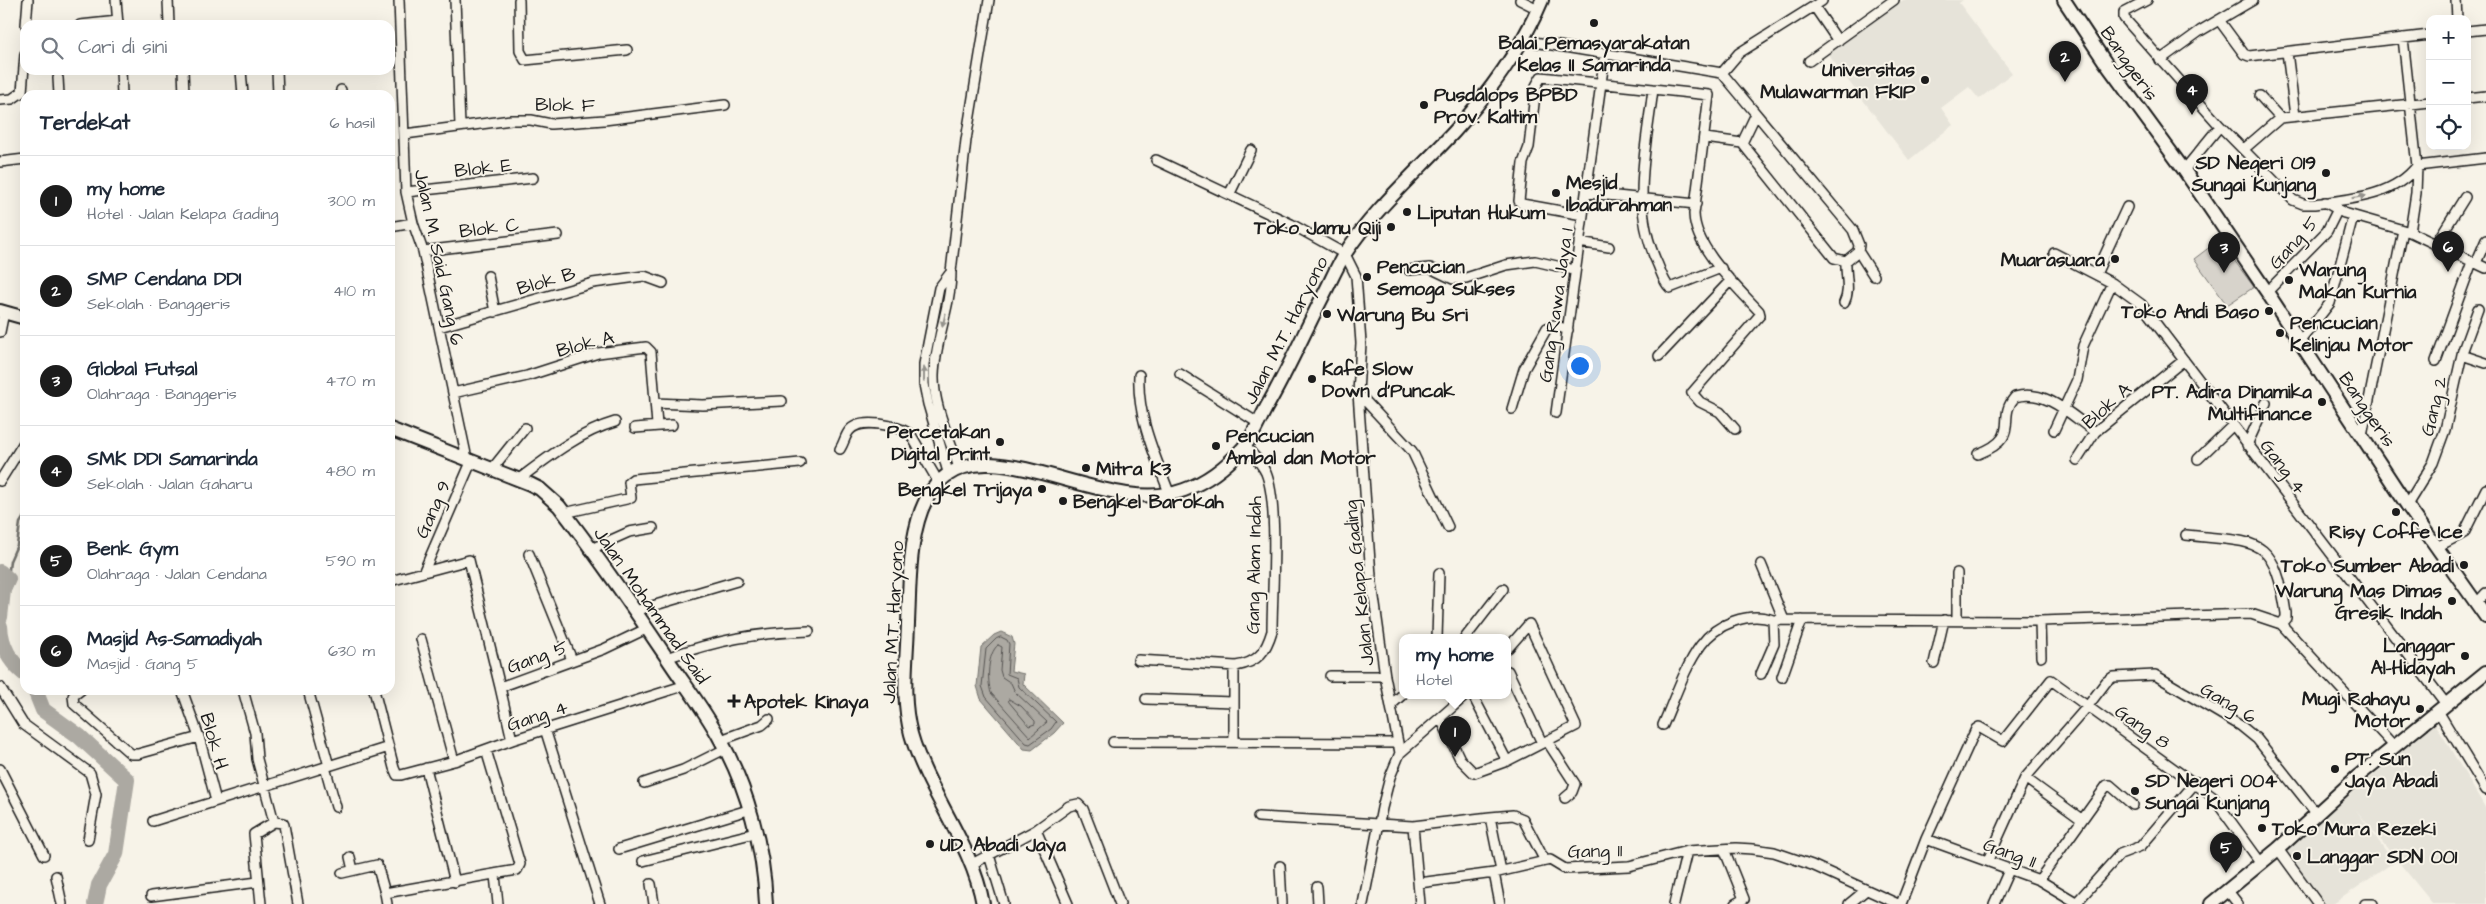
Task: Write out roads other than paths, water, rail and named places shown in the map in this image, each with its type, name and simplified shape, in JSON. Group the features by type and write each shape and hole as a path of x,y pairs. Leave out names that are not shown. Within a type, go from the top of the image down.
{"street":[{"path":"26,20 28,0"},
{"path":"116,0 118,20"},
{"path":"168,0 169,20"},
{"name":"Jalan M. Said Gang 6","path":"395,34 399,0"},
{"path":"455,0 460,126"},
{"path":"519,0 520,51 525,60 626,50"},
{"path":"954,470 926,397 924,364 939,288 951,272 966,140 989,0"},
{"path":"1520,0 1540,4"},
{"path":"1809,61 1838,41 1884,3 1894,0"},
{"name":"Banggeris","path":"2064,0 2105,62 2184,170 2268,292 2407,505 2486,617"},
{"path":"2160,60 2200,31 2253,0"},
{"path":"2456,0 2456,15"},
{"path":"2142,1 2124,12 2123,15 2160,60 2220,126 2293,200 2303,204 2326,202 2384,191 2409,176 2417,166 2486,158"},
{"name":"Jalan M.T. Haryono","path":"983,904 972,864 926,777 911,734 905,709 911,556 922,508 931,490 954,470 969,464 1017,467 1120,492 1149,496 1170,495 1203,482 1244,446 1258,423 1345,254 1398,190 1479,103 1522,40 1540,4"},
{"path":"1722,73 1739,54 1818,4 1838,41"},
{"path":"2219,20 2247,56 2426,35"},
{"path":"2471,31 2486,29"},
{"path":"2362,435 2416,193 2417,166 2403,38"},
{"path":"1522,40 1722,73 1853,230 1857,239 1858,250 1874,276"},
{"name":"Jalan M. Said Gang 6","path":"395,51 405,134 403,155 406,192 413,224 423,252 469,460"},
{"path":"2287,52 2295,116"},
{"name":"Gang Rawa Jaya 1","path":"1556,413 1568,330 1574,270 1587,193 1605,54"},
{"path":"22,90 23,75"},
{"path":"121,75 122,90"},
{"path":"184,75 184,90"},
{"path":"241,75 243,90"},
{"path":"277,75 278,90"},
{"path":"1583,216 1522,204 1518,197 1523,163 1529,147 1538,80 1546,76 1709,95 1694,214 1696,230 1730,280 1759,311 1760,315 1692,393 1700,402 1720,412 1735,429"},
{"path":"58,78 59,90"},
{"path":"1653,88 1640,198 1646,237 1668,287 1677,287 1721,268"},
{"path":"0,100 12,98 20,93"},
{"path":"2260,96 2280,118"},
{"path":"2471,98 2486,96"},
{"path":"2244,149 2280,118 2426,102"},
{"name":"Blok F","path":"405,134 524,119 545,124 604,120 725,105"},
{"path":"1742,143 1756,114"},
{"path":"2184,170 2220,126"},
{"path":"1705,138 1742,143 1834,258 1846,261"},
{"path":"1230,193 1251,150"},
{"path":"0,162 20,160"},
{"path":"1156,160 1230,193 1345,254"},
{"name":"Blok E","path":"406,192 533,178"},
{"path":"1587,193 1696,204"},
{"path":"2435,245 2465,197"},
{"path":"2326,202 2353,216 2407,231 2486,268"},
{"path":"2096,274 2127,207"},
{"name":"Gang 5","path":"2268,292 2327,231 2338,209"},
{"path":"2300,341 2330,303 2353,216"},
{"path":"395,226 413,224"},
{"name":"Blok C","path":"423,252 558,236"},
{"path":"2436,361 2474,262 2486,240"},
{"path":"1579,242 1609,247"},
{"path":"1844,303 1849,291 1845,274 1846,261 1858,250"},
{"name":"Gang 4","path":"2054,253 2112,283 2141,304 2442,708 2486,790"},
{"name":"Jalan Kelapa Gading","path":"1345,254 1356,276 1361,343 1358,393 1371,576 1385,676 1400,754"},
{"path":"1409,270 1430,268 1453,279 1466,278 1506,265 1535,260 1574,270"},
{"path":"488,276 494,312"},
{"name":"Blok B","path":"439,327 593,283 644,276 663,283"},
{"path":"1659,356 1730,280"},
{"path":"2054,430 2077,380 2083,346 2112,283"},
{"name":"Gang 2","path":"2407,505 2434,462 2445,430 2462,355 2478,309"},
{"path":"0,332 2,311 20,316"},
{"path":"1512,409 1524,369 1547,328 1554,326 1568,330"},
{"name":"Blok A","path":"454,393 527,376 598,354 644,347 650,352 657,425"},
{"path":"2462,355 2486,363"},
{"name":"Blok A","path":"2077,460 2095,432 2184,360"},
{"path":"1180,374 1258,423"},
{"path":"1139,375 1140,407 1143,422 1170,495"},
{"path":"1358,393 1412,451 1448,527"},
{"path":"1978,454 1993,448 2004,436 2010,408 2015,397 2030,395 2044,398 2095,432"},
{"path":"655,403 702,405 782,402"},
{"path":"2247,445 2266,403"},
{"path":"519,479 582,437 600,427 615,422"},
{"path":"635,428 672,424"},
{"path":"840,449 848,431 856,425 887,425 906,430 911,435 939,483"},
{"path":"2198,459 2233,425"},
{"path":"492,469 525,428"},
{"name":"Jalan Mohammad Said","path":"395,431 540,489 564,512 648,628 723,745 748,810 763,872 766,904"},
{"name":"Gang Alam Indah","path":"1138,660 1234,666 1248,664 1261,656 1267,645 1272,630 1270,486 1261,462 1244,446"},
{"path":"0,481 20,449"},
{"name":"Gang 9","path":"424,571 469,460"},
{"path":"564,512 631,498 629,482 633,479 720,469 754,468 800,463"},
{"path":"2437,547 2464,533 2483,501 2486,489"},
{"path":"590,549 629,532 653,528"},
{"path":"2186,534 2250,542 2267,553 2281,581 2286,613 2286,618 2281,624"},
{"path":"529,554 572,660"},
{"name":"Gang 5","path":"424,571 468,559 470,562 500,687 572,660 648,628"},
{"path":"1761,564 1784,620"},
{"path":"395,580 424,571"},
{"path":"1437,634 1440,573"},
{"path":"1957,573 1958,620"},
{"path":"635,611 736,581"},
{"path":"1468,634 1503,589"},
{"path":"2476,604 2486,593"},
{"path":"1663,725 1701,645 1714,632 1728,623 1758,616 1772,620 2040,621 2251,614 2281,624 2394,746"},
{"path":"1761,674 1774,644 1772,620"},
{"path":"1782,677 1802,620"},
{"path":"1934,663 1944,620"},
{"path":"2040,621 2041,657"},
{"path":"1441,718 1460,759 1471,771 1479,772 1507,761 1574,728 1575,722 1529,624 1511,645"},
{"path":"666,658 730,638 757,633 809,631"},
{"path":"421,639 454,761"},
{"path":"1234,666 1234,742"},
{"name":"Gang 6","path":"2087,707 2108,679 2155,675 2241,726 2257,739 2316,813"},
{"path":"1330,676 1385,676"},
{"path":"2211,904 2278,849 2316,813 2394,746 2484,676"},
{"path":"1511,677 1544,742 1575,784 1572,792 1565,798"},
{"name":"Gang 8","path":"1926,839 1976,728 1979,727 2003,741 2050,680 2052,680 2213,796 2260,864"},
{"name":"Gang 4","path":"389,748 397,774 426,768 454,761 512,740 686,685"},
{"path":"0,687 23,724 90,773 96,794 88,840"},
{"path":"500,687 512,740"},
{"path":"74,695 74,704 133,755 199,736"},
{"name":"Blok H","path":"184,695 199,736 216,801"},
{"path":"245,695 255,733 257,759 274,822"},
{"path":"309,695 336,807"},
{"path":"154,821 389,748 375,695"},
{"path":"1391,704 1399,697"},
{"path":"1146,699 1233,702"},
{"path":"1363,904 1390,777 1400,754 1462,699"},
{"path":"1475,699 1507,761"},
{"path":"1988,860 2025,778 2087,707"},
{"path":"644,782 683,770 723,745 762,725 769,719"},
{"path":"545,730 600,904"},
{"path":"1113,742 1397,743"},
{"path":"385,893 517,870 520,864 486,750"},
{"path":"426,768 454,882"},
{"path":"0,769 44,855"},
{"path":"2025,778 2082,819"},
{"path":"2078,903 2120,854 2141,846 2196,782"},
{"path":"2039,880 2108,784 2132,804"},
{"path":"972,864 1036,830 1069,806 1078,804 1083,808 1120,904"},
{"path":"619,849 748,810"},
{"path":"1258,817 1413,826 1513,815 1523,819 1546,861"},
{"path":"1490,817 1498,872 1500,904"},
{"path":"261,904 254,834 274,822 284,825 298,904"},
{"path":"1413,826 1420,904"},
{"path":"1036,830 1068,904"},
{"path":"643,861 754,833"},
{"path":"1899,904 1926,839"},
{"name":"Gang 11","path":"1926,839 2039,880 2078,903"},
{"path":"1724,848 1744,898 1735,904"},
{"name":"Gang 11","path":"1419,883 1498,872 1554,860 1565,869 1629,866 1687,851 1724,848 1774,852 1812,865 1866,890 1876,900 1899,904"},
{"path":"2278,849 2318,904"},
{"path":"1674,904 1687,851"},
{"path":"989,855 1004,904"},
{"path":"350,857 353,870"},
{"path":"342,873 377,865 387,904"},
{"path":"1280,866 1282,904"},
{"path":"1994,904 2010,868"},
{"path":"494,875 498,904"},
{"path":"56,876 62,904"},
{"path":"151,896 258,882"},
{"path":"652,884 654,904"},
{"path":"1317,887 1318,904"},
{"path":"1849,904 1866,890"},
{"path":"2228,891 2238,904"},
{"path":"2365,904 2372,904"}],"water":[{"path":"1001,632 1012,637 1014,644 1011,671 1024,674 1023,684 1063,723 1054,733 1032,750 1024,749 981,699 977,686 981,647 994,635"}],"waterway":[{"path":"8,579 10,561 17,545 20,523"},
{"path":"0,572 8,579 3,590 0,617"},
{"path":"0,626 4,647 14,664 20,669"},
{"path":"37,695 43,710 79,736 127,780 116,854 99,885 95,904"}],"place":[{"name":"Balai Pemasyarakatan Kelas II Samarinda","path":"1594,23"},
{"name":"Universitas Mulawarman FKIP","path":"1925,80"},
{"name":"SMP Cendana DDI","path":"2065,82"},
{"name":"Pusdalops BPBD Prov. Kaltim","path":"1424,105"},
{"name":"SMK DDI Samarinda","path":"2192,115"},
{"name":"SD Negeri 019 Sungai Kunjang","path":"2326,173"},
{"name":"Mesjid Ibadurahman","path":"1556,193"},
{"name":"Liputan Hukum","path":"1407,212"},
{"name":"Toko Jamu Qiji","path":"1391,227"},
{"name":"Muarasuara","path":"2115,259"},
{"name":"Masjid As-Samadiyah","path":"2448,272"},
{"name":"Global Futsal","path":"2224,273"},
{"name":"Pencucian Semoga Sukses","path":"1367,277"},
{"name":"Warung Makan Kurnia","path":"2289,280"},
{"name":"Toko Andi Baso","path":"2269,311"},
{"name":"Warung Bu Sri","path":"1327,314"},
{"name":"Pencucian Kelinjau Motor","path":"2280,333"},
{"name":"Kafe Slow Down d'Puncak","path":"1312,379"},
{"name":"PT. Adira Dinamika Multifinance","path":"2322,402"},
{"name":"Percetakan Digital Print","path":"1000,442"},
{"name":"Pencucian Ambal dan Motor","path":"1216,446"},
{"name":"Mitra K3","path":"1086,468"},
{"name":"Bengkel Trijaya","path":"1042,489"},
{"name":"Bengkel Barokah","path":"1063,501"},
{"name":"Risy Coffe Ice","path":"2396,512"},
{"name":"Toko Sumber Abadi","path":"2464,565"},
{"name":"Warung Mas Dimas Gresik Indah","path":"2452,601"},
{"name":"Langgar Al-Hidayah","path":"2465,656"},
{"name":"Apotek Kinaya","path":"734,701"},
{"name":"Mugi Rahayu Motor","path":"2420,709"},
{"name":"my home","path":"1455,757"},
{"name":"PT. Sun Jaya Abadi","path":"2335,769"},
{"name":"SD Negeri 004 Sungai Kunjang","path":"2135,791"},
{"name":"Toko Mura Rezeki","path":"2262,828"},
{"name":"UD. Abadi Jaya","path":"930,844"},
{"name":"Langgar SDN 001","path":"2297,856"},
{"name":"Benk Gym","path":"2226,873"}]}
